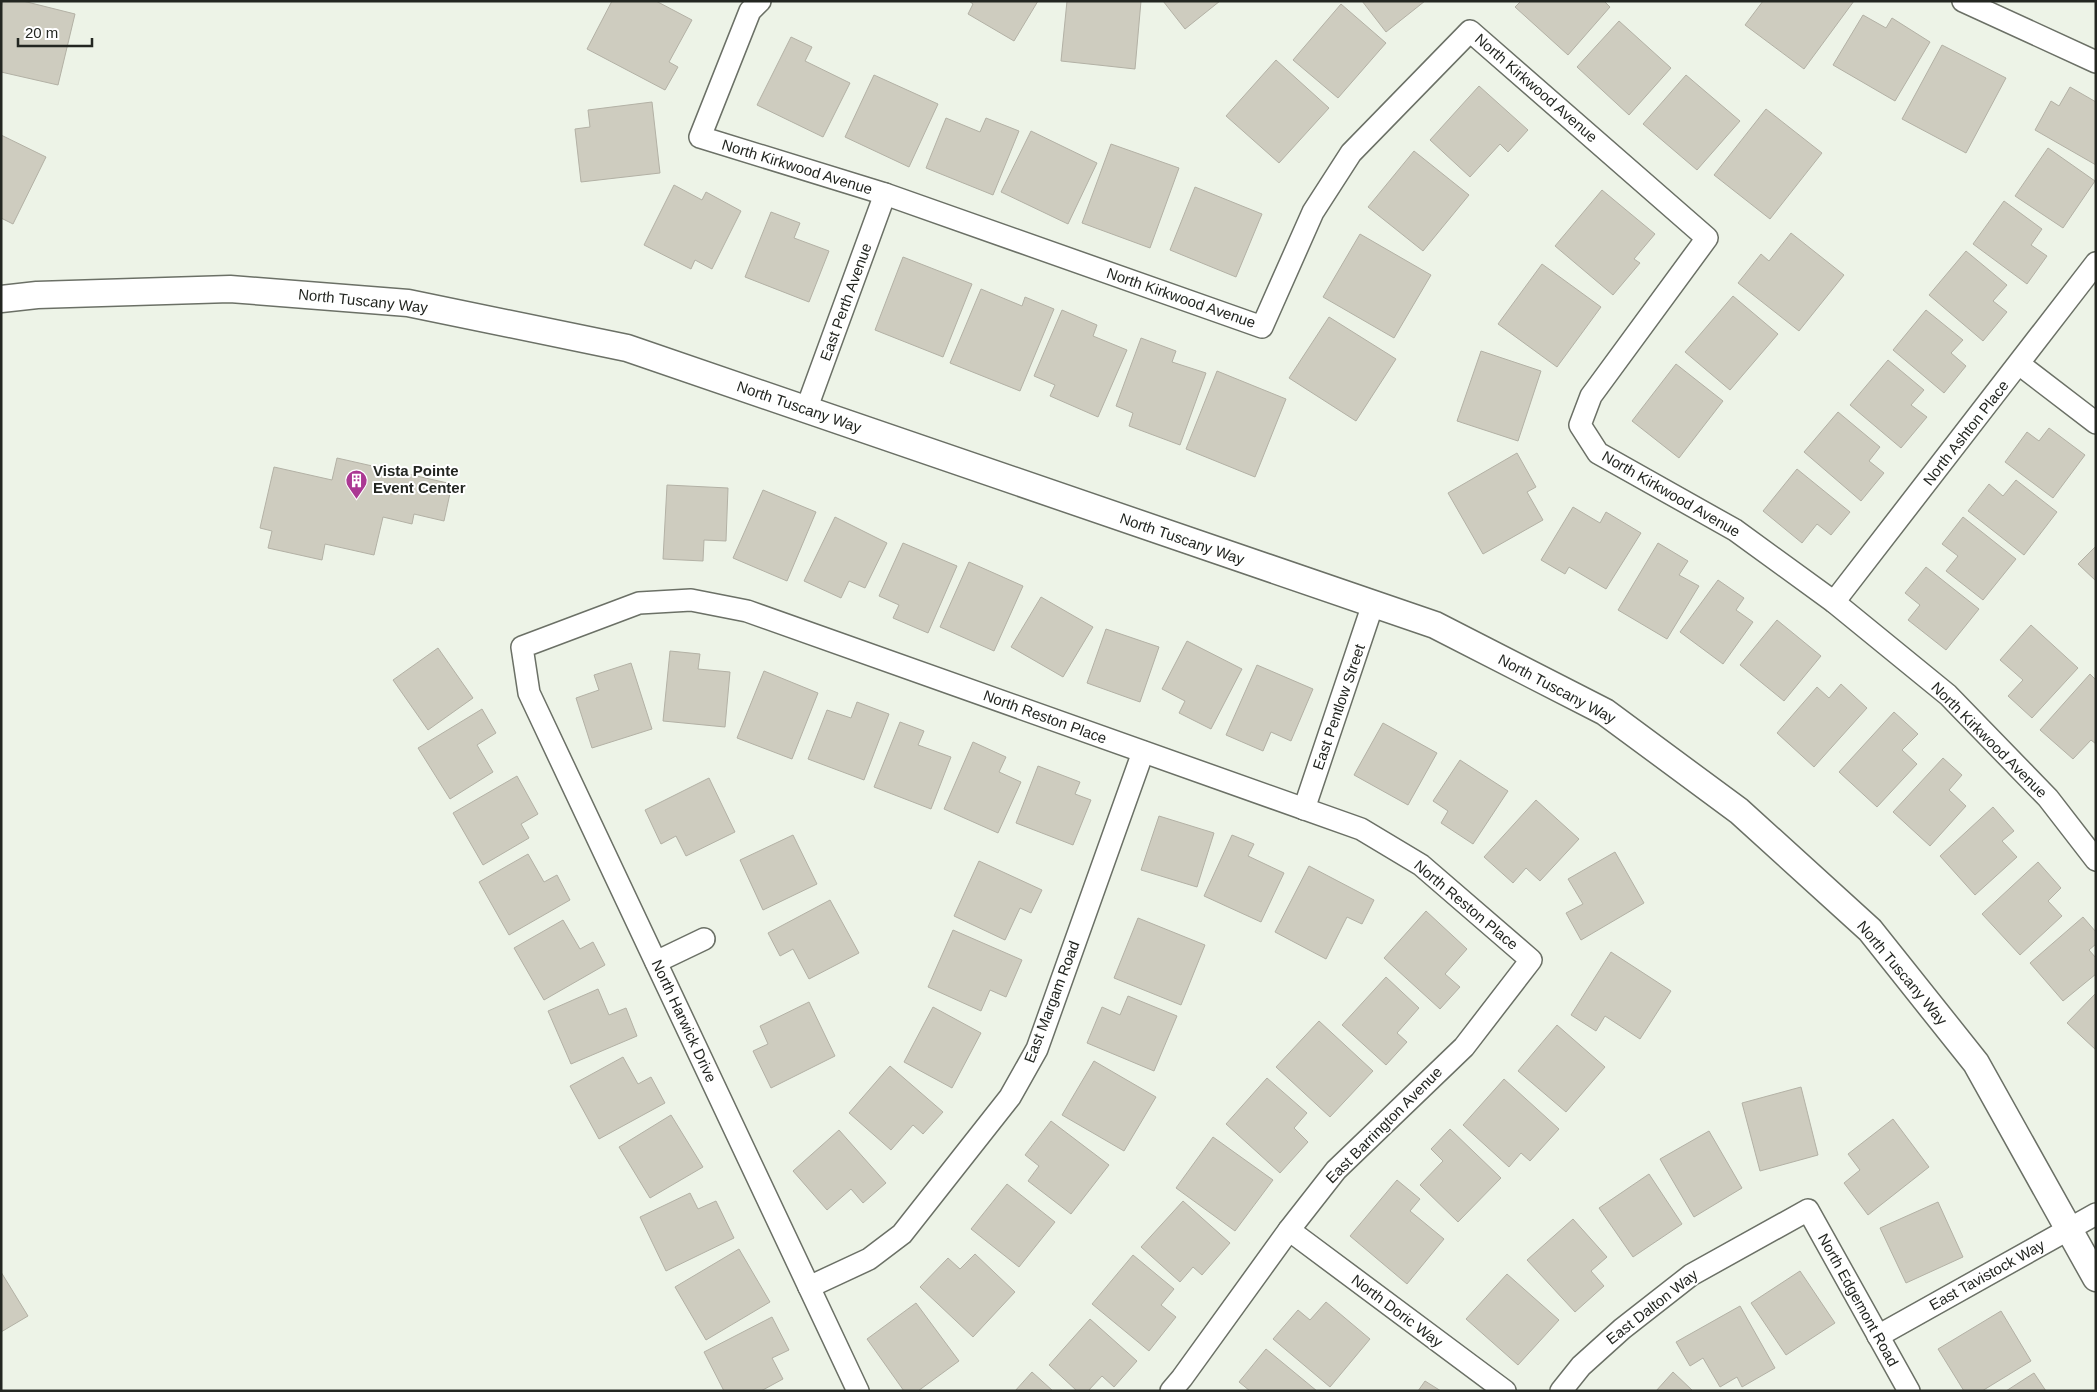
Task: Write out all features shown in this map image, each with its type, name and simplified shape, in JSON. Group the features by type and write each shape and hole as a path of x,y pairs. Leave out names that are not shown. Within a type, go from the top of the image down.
{"street":[{"name":"North Kirkwood Avenue","path":"760,1 750,11 700,137 885,194 1262,327 1313,212 1352,153 1470,31 1707,238 1591,396 1580,425 1598,453 1735,530 1834,602 1948,695 2048,798 2096,860"},
{"path":"1963,1 2096,62"},
{"name":"East Perth Avenue","path":"806,410 885,194"},
{"name":"North Ashton Place","path":"1834,602 2096,263"},
{"name":"North Tuscany Way","path":"1,299 37,295 230,289 408,303 627,348 1435,625 1605,712 1739,811 1870,930 1976,1063 2096,1278"},
{"path":"2019,364 2096,423"},
{"name":"North Reston Place","path":"522,647 639,603 691,600 747,611 1361,829 1422,865 1531,960"},
{"name":"East Pentlow Street","path":"1304,810 1373,604"},
{"name":"North Harwick Drive","path":"522,647 529,692 858,1391"},
{"name":"East Margam Road","path":"809,1287 869,1260 902,1234 1010,1097 1037,1049 1143,752"},
{"path":"656,962 704,939"},
{"name":"East Barrington Avenue","path":"1171,1391 1289,1230 1336,1170 1464,1047 1531,960"},
{"name":"North Edgemont Road","path":"1808,1210 1909,1391"},
{"name":"East Dalton Way","path":"1561,1391 1581,1366 1615,1335 1691,1275 1808,1210"},
{"name":"East Tavistock Way","path":"1878,1336 2096,1214"},
{"name":"North Doric Way","path":"1289,1230 1505,1391"}],"building":[{"path":"3,1 23,1 75,14 58,85 1,72 1,8"},
{"path":"612,1 656,1 692,20 669,62 678,67 665,90 587,49"},
{"path":"969,1 1038,1 1014,41 968,14 973,4"},
{"path":"1067,1 1141,1 1135,69 1061,61"},
{"path":"1163,1 1220,1 1185,29"},
{"path":"1362,1 1425,1 1386,32"},
{"path":"1521,1 1604,1 1610,7 1568,55 1515,7"},
{"path":"1763,1 1854,1 1804,69 1745,25"},
{"path":"1341,4 1386,43 1338,98 1293,60"},
{"path":"1863,15 1886,28 1892,18 1930,42 1895,101 1833,65"},
{"path":"1619,21 1671,68 1629,115 1577,67"},
{"path":"791,37 812,47 805,61 850,83 823,137 757,105"},
{"path":"1942,45 2006,78 1966,153 1902,119"},
{"path":"1276,60 1329,108 1279,163 1226,116"},
{"path":"874,75 938,104 909,167 845,137"},
{"path":"1686,75 1740,121 1697,170 1643,124"},
{"path":"1479,86 1528,130 1508,152 1500,144 1470,177 1430,140"},
{"path":"2070,87 2096,102 2096,165 2035,130 2051,101 2059,106"},
{"path":"652,102 660,173 581,182 575,129 590,127 588,110"},
{"path":"1766,109 1822,153 1770,219 1714,175"},
{"path":"946,118 980,132 986,118 1019,131 993,195 926,168"},
{"path":"1031,131 1097,163 1068,224 1001,192"},
{"path":"1,135 46,157 13,224 1,218"},
{"path":"1111,144 1179,168 1150,248 1082,223"},
{"path":"2048,148 2095,181 2063,228 2015,196"},
{"path":"1414,151 1469,195 1423,251 1368,207"},
{"path":"674,185 702,200 706,192 741,211 712,269 695,260 691,269 644,245"},
{"path":"1195,187 1262,214 1236,277 1170,250"},
{"path":"1602,190 1655,234 1634,259 1640,263 1613,295 1555,246"},
{"path":"2004,201 2042,229 2031,245 2047,256 2027,284 1973,244"},
{"path":"771,212 800,223 794,238 829,251 809,302 745,277"},
{"path":"1791,233 1844,275 1799,331 1738,283 1761,254 1769,261"},
{"path":"1360,234 1431,275 1394,338 1323,297"},
{"path":"1966,251 2007,285 1993,301 2007,312 1983,341 1929,295"},
{"path":"903,257 972,284 943,357 875,330"},
{"path":"1542,264 1601,307 1557,367 1498,324"},
{"path":"981,289 1022,306 1025,297 1054,309 1020,391 950,363"},
{"path":"1733,296 1778,334 1730,390 1685,352"},
{"path":"1062,310 1097,325 1093,336 1127,350 1098,417 1050,396 1055,385 1034,376"},
{"path":"1926,310 1963,340 1951,353 1966,366 1944,393 1893,350"},
{"path":"1329,317 1396,359 1356,421 1289,378"},
{"path":"1141,338 1176,351 1172,362 1206,373 1180,445 1129,426 1133,413 1116,406"},
{"path":"1481,351 1541,371 1518,441 1457,421"},
{"path":"1888,360 1924,390 1911,405 1927,417 1901,448 1850,405"},
{"path":"1676,364 1723,401 1679,458 1632,421"},
{"path":"1217,371 1286,399 1255,477 1186,449"},
{"path":"1838,412 1880,447 1869,461 1884,473 1861,501 1804,452"},
{"path":"2049,428 2085,455 2053,498 2005,462 2027,432 2039,441"},
{"path":"1517,453 1536,487 1527,492 1543,520 1483,554 1448,493"},
{"name":"Vista Pointe Event Center","path":"337,458 452,484 444,521 414,514 412,524 383,517 374,555 325,544 322,560 268,548 272,531 260,528 274,467 332,480"},
{"path":"1797,469 1850,512 1831,535 1817,524 1802,543 1763,511"},
{"path":"2016,480 2057,512 2024,555 1968,511 1989,484 2003,496"},
{"path":"667,485 728,488 726,541 704,540 703,561 663,559"},
{"path":"763,490 816,512 787,581 733,558"},
{"path":"1573,507 1600,523 1606,512 1641,533 1606,589 1569,567 1565,574 1541,560"},
{"path":"835,517 887,543 865,588 849,581 841,598 804,581"},
{"path":"1963,517 2016,559 1983,600 1946,571 1958,556 1942,544"},
{"path":"903,543 957,566 928,633 893,618 899,605 879,596"},
{"path":"1658,543 1688,561 1679,575 1699,586 1667,639 1618,610"},
{"path":"2096,546 2096,581 2078,564"},
{"path":"969,562 1023,586 994,651 940,627"},
{"path":"1926,567 1979,609 1946,650 1908,620 1920,605 1905,593"},
{"path":"1718,580 1744,598 1736,610 1753,622 1723,664 1680,632"},
{"path":"1041,597 1093,627 1063,677 1011,647"},
{"path":"1777,620 1821,656 1784,701 1740,665"},
{"path":"2031,625 2078,668 2032,718 2008,696 2023,680 2000,660"},
{"path":"1106,629 1159,647 1140,702 1087,683"},
{"path":"1187,641 1242,669 1211,729 1179,713 1185,701 1162,689"},
{"path":"438,648 473,698 428,730 393,680"},
{"path":"670,651 700,654 698,669 730,672 725,727 663,721"},
{"path":"631,663 652,729 592,748 576,698 599,690 594,675"},
{"path":"1257,665 1313,689 1291,741 1271,732 1263,751 1226,735"},
{"path":"764,671 818,693 792,759 737,738"},
{"path":"2090,674 2096,680 2096,744 2091,740 2073,759 2040,730"},
{"path":"1841,684 1867,708 1814,767 1777,733 1817,687 1829,698"},
{"path":"857,702 889,714 864,780 808,759 827,710 851,718"},
{"path":"482,709 496,733 477,745 493,772 450,799 418,748"},
{"path":"1894,712 1918,734 1902,750 1917,764 1877,807 1839,772"},
{"path":"900,722 924,731 918,745 951,757 931,809 874,787"},
{"path":"1383,723 1437,753 1408,805 1354,775"},
{"path":"973,742 1006,757 999,772 1021,782 998,833 944,809"},
{"path":"1943,758 1962,775 1949,790 1966,806 1930,846 1893,812"},
{"path":"1460,760 1508,791 1473,844 1441,823 1448,811 1433,801"},
{"path":"1038,766 1080,782 1075,794 1091,800 1073,845 1016,823"},
{"path":"517,776 538,814 521,824 529,838 483,865 453,813"},
{"path":"709,778 735,832 686,856 676,836 661,844 645,810"},
{"path":"1536,800 1579,839 1540,881 1526,868 1513,883 1484,857"},
{"path":"1993,807 2014,831 2002,841 2017,857 1975,895 1940,856"},
{"path":"1159,816 1214,833 1197,887 1141,870"},
{"path":"793,835 817,884 763,910 740,860"},
{"path":"1232,835 1254,844 1248,856 1284,873 1261,922 1204,896"},
{"path":"1615,852 1644,903 1581,940 1566,913 1583,904 1568,879"},
{"path":"528,854 544,882 557,875 570,900 509,935 479,882"},
{"path":"979,861 1042,890 1031,913 1020,908 1005,940 954,916"},
{"path":"2038,862 2061,888 2048,901 2062,916 2020,955 1982,914"},
{"path":"1309,866 1374,900 1362,924 1347,917 1326,959 1275,932"},
{"path":"830,900 859,953 809,979 793,949 780,956 768,933"},
{"path":"1426,911 1467,949 1445,974 1460,987 1440,1009 1384,958"},
{"path":"2083,917 2096,932 2096,944 2089,950 2096,958 2096,974 2063,1001 2030,963"},
{"path":"1138,918 1205,945 1181,1005 1114,978"},
{"path":"563,920 580,949 593,942 605,965 544,1000 514,948"},
{"path":"953,930 1022,960 1006,997 990,990 981,1011 928,987"},
{"path":"1611,952 1671,991 1640,1039 1605,1016 1596,1031 1571,1015"},
{"path":"1386,977 1419,1008 1397,1033 1407,1042 1386,1065 1342,1025"},
{"path":"598,989 609,1015 626,1008 637,1036 571,1064 548,1011"},
{"path":"2096,993 2096,1050 2067,1023"},
{"path":"1128,996 1177,1016 1154,1071 1087,1043 1102,1007 1120,1015"},
{"path":"809,1002 835,1056 771,1088 753,1051 768,1044 760,1026"},
{"path":"933,1007 981,1033 952,1088 904,1062"},
{"path":"1319,1021 1373,1071 1330,1117 1276,1067"},
{"path":"1557,1025 1605,1067 1566,1112 1518,1071"},
{"path":"623,1057 638,1084 651,1077 665,1103 599,1139 570,1086"},
{"path":"1094,1061 1156,1097 1124,1151 1062,1115"},
{"path":"890,1066 943,1112 923,1134 913,1125 891,1150 849,1113"},
{"path":"1267,1078 1307,1113 1294,1128 1308,1142 1280,1173 1226,1124"},
{"path":"1504,1079 1559,1129 1530,1161 1521,1153 1509,1167 1463,1125"},
{"path":"1801,1087 1818,1155 1760,1171 1742,1103"},
{"path":"671,1115 703,1167 650,1198 619,1147"},
{"path":"1893,1119 1929,1167 1868,1215 1844,1183 1860,1170 1848,1154"},
{"path":"1051,1121 1109,1165 1071,1214 1028,1181 1039,1166 1025,1155"},
{"path":"1450,1129 1501,1178 1458,1222 1420,1185 1443,1161 1431,1149"},
{"path":"839,1130 886,1183 863,1203 851,1189 827,1210 793,1171"},
{"path":"1709,1131 1742,1188 1694,1217 1660,1159"},
{"path":"1213,1137 1273,1180 1235,1231 1176,1188"},
{"path":"1649,1174 1682,1224 1633,1257 1599,1208"},
{"path":"1397,1180 1420,1199 1410,1211 1444,1239 1407,1284 1350,1236"},
{"path":"1007,1184 1055,1222 1019,1267 971,1229"},
{"path":"690,1193 698,1209 716,1201 734,1238 666,1271 640,1217"},
{"path":"1183,1201 1230,1243 1202,1275 1193,1267 1180,1282 1141,1247"},
{"path":"1938,1202 1963,1257 1906,1283 1880,1228"},
{"path":"1573,1219 1607,1257 1591,1271 1604,1286 1575,1312 1527,1260"},
{"path":"739,1249 770,1302 706,1340 675,1287"},
{"path":"975,1254 1015,1292 973,1337 920,1287 948,1258 960,1269"},
{"path":"1133,1255 1174,1289 1161,1305 1176,1317 1149,1351 1092,1304"},
{"path":"1800,1271 1835,1323 1786,1355 1751,1303"},
{"path":"1,1272 28,1316 1,1332"},
{"path":"1507,1274 1559,1320 1518,1365 1466,1319"},
{"path":"1326,1302 1370,1339 1330,1387 1273,1339 1298,1310 1310,1320"},
{"path":"916,1303 959,1361 918,1391 904,1391 867,1339"},
{"path":"1740,1306 1775,1368 1742,1387 1737,1377 1720,1387 1703,1358 1690,1366 1676,1342"},
{"path":"2001,1311 2031,1361 1982,1391 1964,1391 1938,1349"},
{"path":"772,1317 789,1350 772,1358 783,1379 761,1391 724,1391 704,1352"},
{"path":"1090,1319 1137,1361 1114,1387 1102,1376 1088,1391 1077,1391 1049,1365"},
{"path":"1266,1349 1317,1391 1250,1391 1239,1382"},
{"path":"1032,1372 1053,1391 1015,1391"},
{"path":"1673,1372 1693,1391 1656,1391"},
{"path":"2034,1373 2046,1391 2006,1391"},
{"path":"1425,1381 1441,1391 1418,1391"}],"place":[{"name":"Vista Pointe Event Center","path":"357,499"}]}
